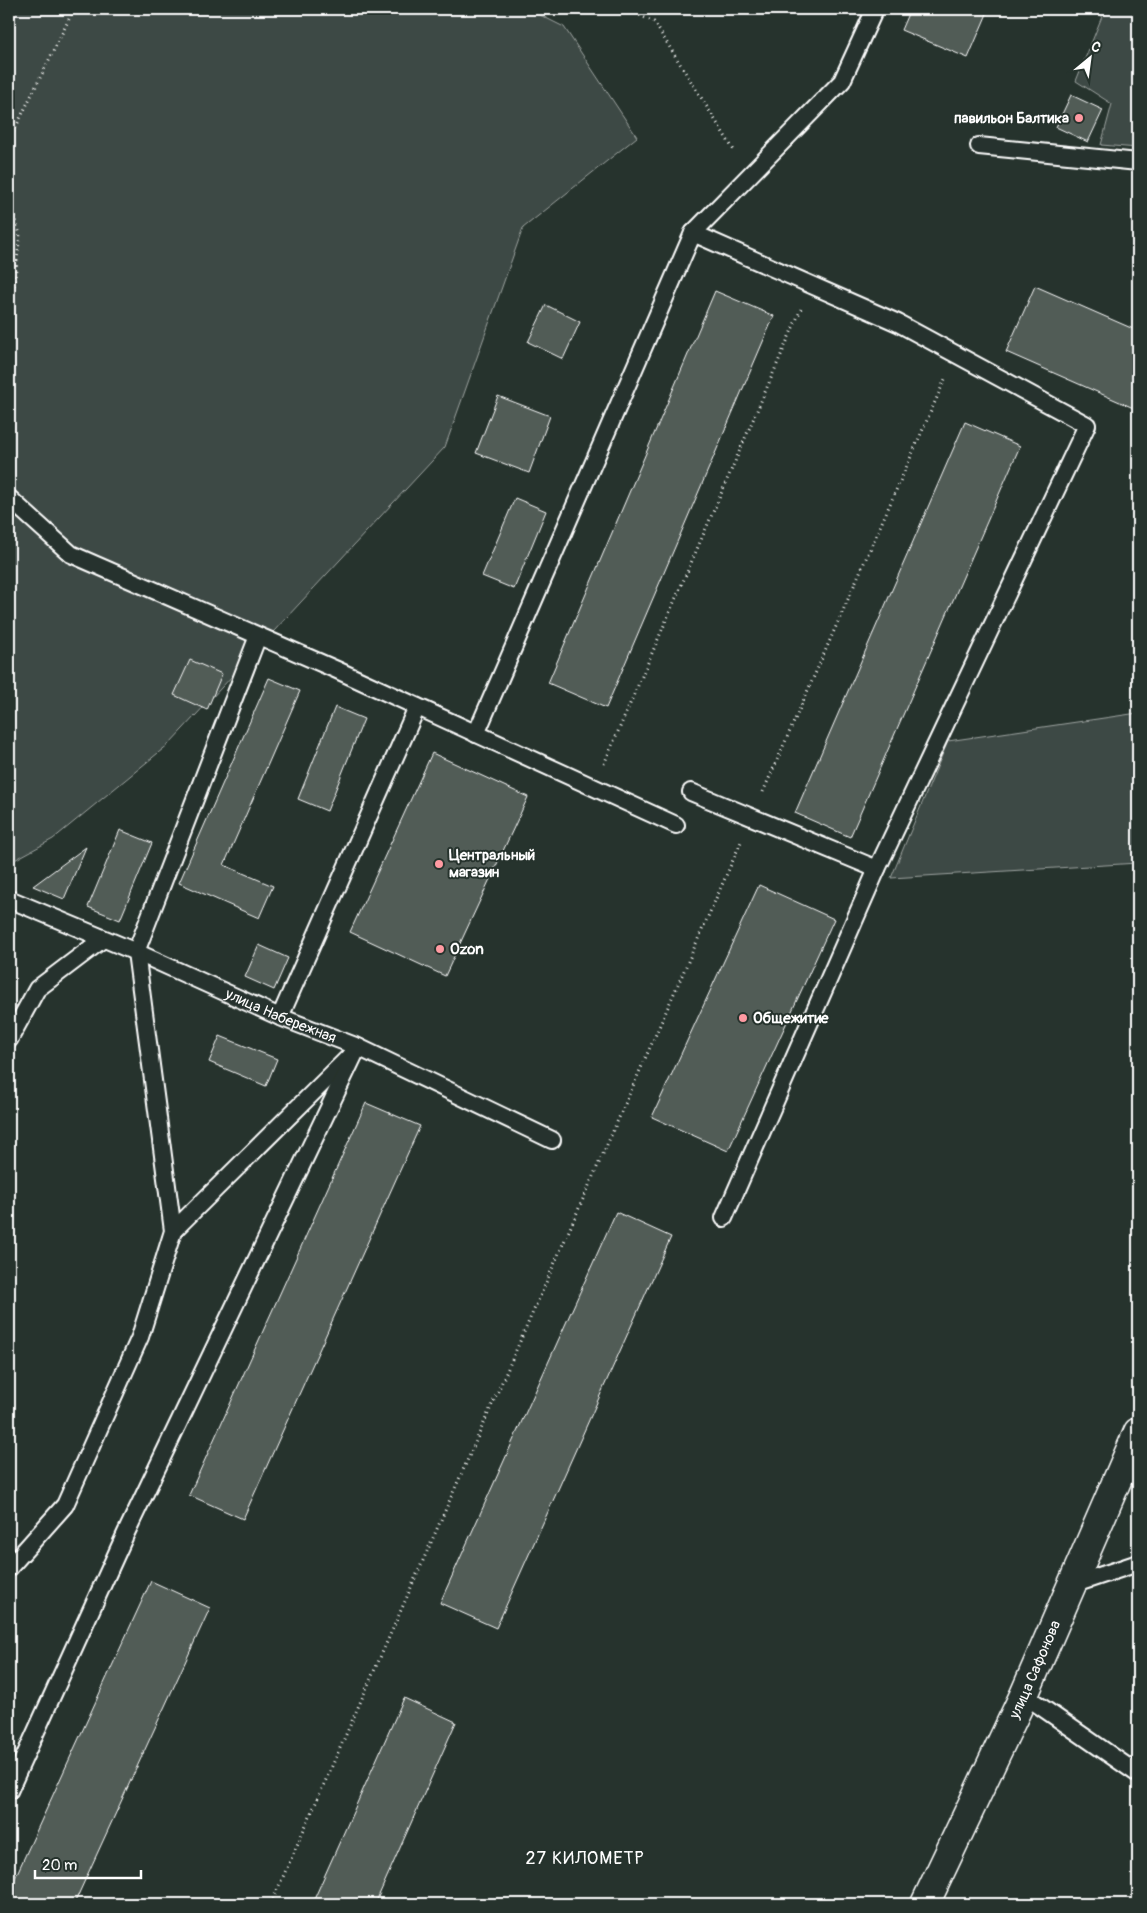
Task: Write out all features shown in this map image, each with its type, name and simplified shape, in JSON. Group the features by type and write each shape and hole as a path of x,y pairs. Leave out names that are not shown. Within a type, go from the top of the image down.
{"street":[{"name":"улица Сафонова","path":"925,1904 1024,1695 1138,1432"}],"lane":[{"path":"476,734 693,233 842,81 875,9"},
{"path":"980,146 1138,162"},
{"path":"693,233 898,323 1087,425 876,869 724,1218"},
{"path":"9,498 71,554 258,636 676,825"},
{"path":"9,1568 65,1505 140,1336 172,1231 136,952 258,636"},
{"path":"280,1017 417,708"},
{"path":"691,792 876,869"},
{"name":"улица Набережная","path":"9,899 136,952 280,1017 358,1047 552,1140"},
{"path":"9,1040 37,989 103,939"},
{"path":"172,1231 358,1047"},
{"path":"9,1791 126,1533 358,1047"},
{"path":"1072,1585 1138,1563"},
{"path":"1024,1695 1138,1774"}],"path":[{"path":"9,141 74,9"},
{"path":"626,9 654,22 749,176"},
{"path":"9,202 20,234 9,329"},
{"path":"594,788 811,285"},
{"path":"271,1904 956,355"}],"shaded area":[{"path":"9,9 528,9 564,27 637,137 523,228 445,447 169,744 53,839 9,863"},
{"path":"1105,9 1138,9 1138,148 1101,145 1112,104 1076,81"},
{"path":"1138,713 1138,863 891,878 948,741"}],"building":[{"path":"910,9 989,9 968,58 901,30"},
{"name":"павильон Балтика","path":"1071,95 1103,110 1088,142 1056,127"},
{"path":"1035,286 1138,331 1138,410 1006,352"},
{"path":"715,291 774,316 606,708 548,683"},
{"path":"546,305 580,322 563,359 528,342"},
{"path":"498,396 550,416 529,473 476,453"},
{"path":"965,422 1020,446 850,837 795,813"},
{"path":"515,498 546,511 514,589 482,576"},
{"path":"190,660 222,674 207,710 174,695"},
{"path":"269,678 300,691 224,865 273,886 259,918 179,883"},
{"path":"335,707 364,719 327,811 298,799"},
{"name":"Центральный магазин","path":"432,753 528,797 445,976 350,932"},
{"path":"120,830 152,843 120,920 88,907"},
{"path":"86,847 64,899 33,886"},
{"name":"Общежитие","path":"759,885 834,919 728,1151 652,1117"},
{"path":"259,945 288,958 274,990 245,977"},
{"path":"220,1036 277,1059 266,1086 209,1062"},
{"path":"366,1103 420,1126 243,1519 189,1495"},
{"path":"616,1212 671,1237 496,1628 440,1603"},
{"path":"151,1581 210,1608 74,1904 9,1904 9,1891"},
{"path":"404,1698 456,1722 375,1904 312,1904"}],"place":[{"name":"павильон Балтика","path":"1079,118"},
{"name":"Центральный магазин","path":"439,864"},
{"name":"Ozon","path":"440,949"},
{"name":"Общежитие","path":"743,1018"}],"district":[{"name":"27 КИЛОМЕТР","path":"585,1858"}]}
